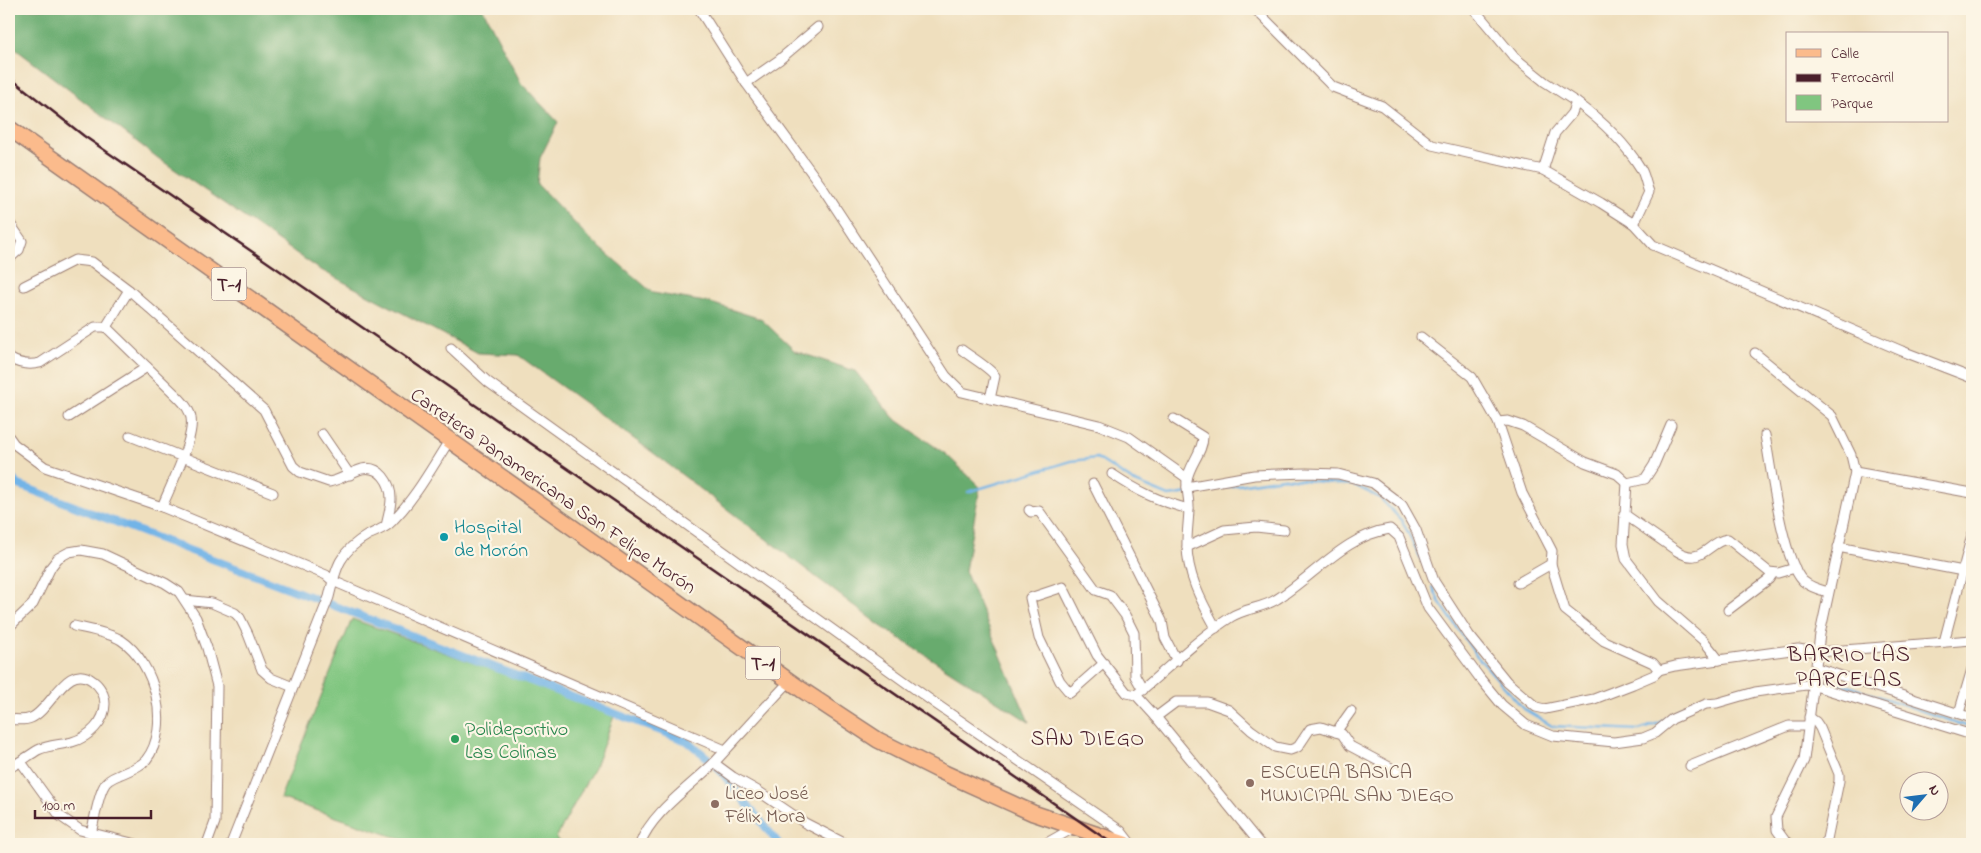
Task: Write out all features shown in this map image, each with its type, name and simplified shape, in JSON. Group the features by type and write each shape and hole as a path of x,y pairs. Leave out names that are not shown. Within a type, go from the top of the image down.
{"main road":[{"name":"Carretera Panamericana San Felipe Morón","path":"9,128 790,681 878,740 940,771 1016,805 1125,844"}],"street":[{"path":"699,9 707,13 746,83 822,187 946,376 962,392 1100,425 1129,437 1187,485 1254,475 1306,473 1338,474 1373,483 1402,505 1416,530 1434,581 1469,635 1507,682 1536,707 1545,709 1594,699 1654,675 1659,670 1718,660 1798,649 1818,652 1972,640"},
{"path":"1255,9 1333,87 1382,106 1432,146 1543,170 1634,224 1653,245 1902,351 1972,378"},
{"path":"1474,9 1514,57 1545,82 1596,116 1630,153 1642,171 1649,192 1634,224"},
{"path":"746,83 779,60 818,27"},
{"path":"1543,170 1555,133 1572,113 1576,102"},
{"path":"9,222 22,241 19,250 9,259"},
{"path":"24,286 75,260 92,262 129,290 264,410 290,462 300,472 329,482 362,469 374,469 384,476 392,500 386,526"},
{"path":"106,327 129,290"},
{"path":"9,358 15,362 29,365 40,363 95,327 106,327 179,398 190,412 191,428 183,458 162,507"},
{"path":"1421,337 1472,377 1498,422 1522,493 1552,551 1551,564 1565,610 1604,641 1653,663 1659,670"},
{"path":"451,348 488,382 936,704 1121,831 1132,844"},
{"path":"962,350 992,371 995,376 990,399"},
{"path":"1755,353 1832,416 1851,455 1855,472 1828,592 1804,760 1776,816 1777,830 1785,842 1790,844"},
{"path":"69,417 147,367"},
{"path":"1174,419 1203,437 1203,444 1193,461 1187,485 1189,506 1187,547 1190,571 1202,603 1216,628"},
{"path":"1498,422 1508,421 1523,426 1586,462 1617,474 1627,484"},
{"path":"1627,484 1645,479 1654,465 1671,425"},
{"path":"322,434 350,475"},
{"path":"1765,435 1790,558 1804,582 1814,588 1828,592"},
{"path":"130,436 273,493"},
{"path":"9,437 14,444 45,467 162,507 326,575 333,581 725,750"},
{"path":"231,844 329,597 337,567 344,553 356,542 386,526 398,515 449,440"},
{"path":"1855,472 1972,493"},
{"path":"1112,474 1131,487 1160,502 1189,506"},
{"path":"1093,484 1162,621 1165,638 1177,661"},
{"path":"1627,484 1622,544 1626,559 1658,601 1704,641 1718,660"},
{"path":"1029,510 1039,511 1096,590 1110,595 1125,615 1134,633 1135,676 1140,693 1156,717 1260,844"},
{"path":"1624,514 1682,554 1697,556 1728,539 1765,570 1773,573 1795,568"},
{"path":"1187,547 1224,530 1256,527 1284,530"},
{"path":"1104,663 1070,693 1060,681 1039,638 1030,598 1063,587 1097,655 1104,663 1127,692 1140,693 1216,628 1233,616 1276,600 1345,548 1375,531 1390,529 1399,537 1428,608 1479,677 1502,705 1526,725 1553,736 1614,742 1643,738 1655,733 1672,720 1706,704 1717,703 1755,692 1815,683 1972,735"},
{"path":"1944,642 1972,535"},
{"path":"1838,547 1963,571"},
{"path":"9,627 33,604 51,567 58,558 69,552 80,550 103,554 179,592 196,618 207,648 217,686 215,822 207,844"},
{"path":"1518,583 1551,564"},
{"path":"1728,610 1769,579 1773,573"},
{"path":"185,600 212,603 235,613 240,618 248,634 262,670 271,678 293,687"},
{"path":"74,626 120,639 133,649 151,680 158,701 155,743 150,753 144,761 114,777 104,785 91,834"},
{"path":"1817,668 1972,718"},
{"path":"1959,713 1972,669"},
{"path":"9,719 25,720 33,718 49,704 66,681 74,677 83,676 93,680 104,695 103,719 92,731 75,741 40,750 9,768"},
{"path":"640,844 642,838 657,818 714,763 790,681"},
{"path":"1156,717 1176,702 1207,702 1229,710 1275,747 1290,750 1298,746 1310,729 1321,727 1342,734 1350,746 1399,772"},
{"path":"1336,732 1351,711"},
{"path":"1690,766 1790,726 1816,722 1839,774 1826,844"},
{"path":"21,762 60,816 80,830 136,844"},
{"path":"714,763 733,778 805,823 846,844"},
{"path":"1045,844 1074,827"}],"green space":[{"path":"9,9 483,9 521,83 558,122 540,158 537,184 588,237 653,293 711,303 761,319 795,351 855,371 894,418 947,455 980,487 965,571 1029,722 879,625 652,452 518,355 478,353 319,269 158,158 9,44"},
{"name":"Polideportivo Las Colinas","path":"352,619 615,714 596,764 556,838 561,844 416,844 280,798"}],"waterway":[{"path":"968,492 1071,461 1097,458 1133,481 1169,496 1283,478 1354,485 1380,498 1402,521 1423,563"},
{"path":"9,476 19,485 687,741 714,763 779,844"},
{"path":"1433,587 1439,601 1475,654 1524,709 1552,726 1639,730 1659,723 1695,699 1746,690"},
{"path":"1784,684 1808,681"},
{"path":"1816,682 1843,684 1972,728"}],"railway":[{"path":"9,77 84,136 1113,844"}],"place":[{"name":"Hospital de Morón","path":"444,537"},
{"name":"Polideportivo Las Colinas","path":"455,739"},
{"name":"ESCUELA BASICA MUNICIPAL SAN DIEGO","path":"1250,783"},
{"name":"Liceo José Félix Mora","path":"715,804"}],"district":[{"name":"BARRIO LAS PARCELAS","path":"1849,666"},
{"name":"SAN DIEGO","path":"1088,738"}]}
